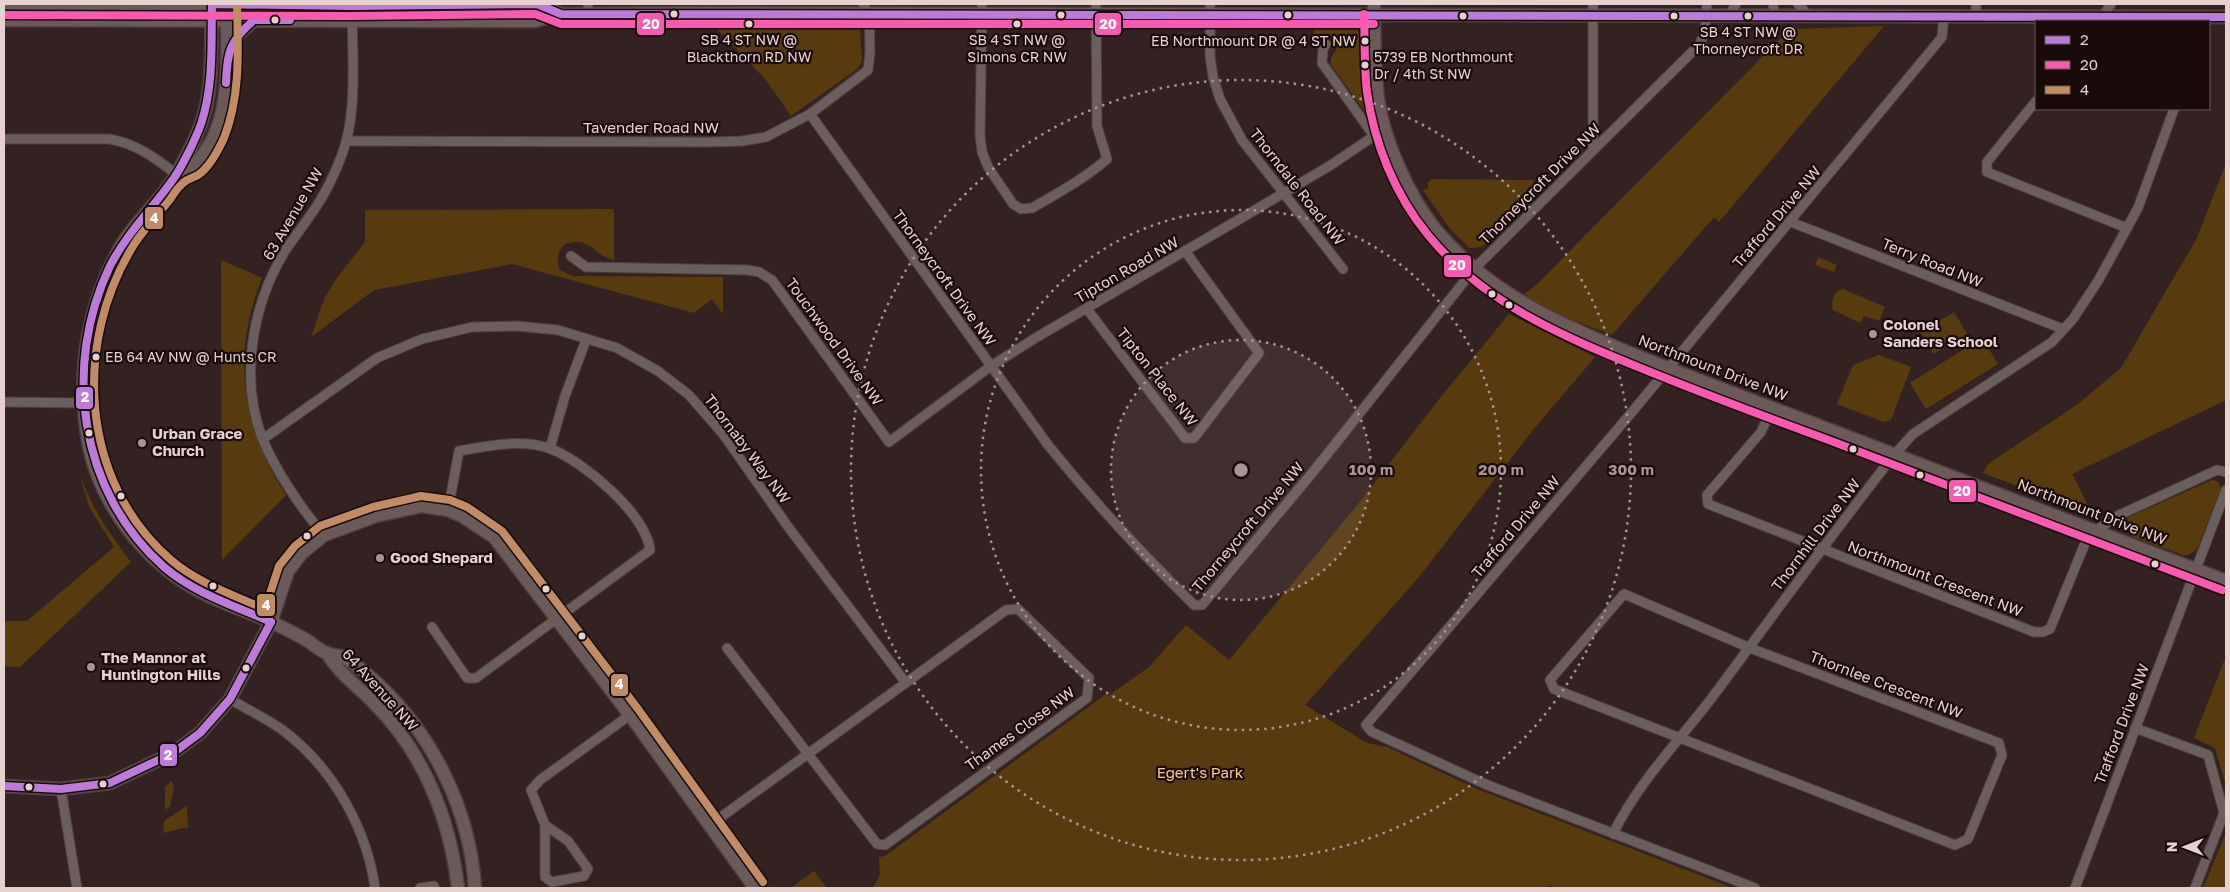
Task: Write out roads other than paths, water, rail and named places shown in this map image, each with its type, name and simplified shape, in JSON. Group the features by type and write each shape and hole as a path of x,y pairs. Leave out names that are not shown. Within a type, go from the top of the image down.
{"main road":[{"name":"64 Avenue NW","path":"212,4 211,76 208,101 201,125 176,175 124,242 97,297 86,343 84,403 87,436 96,468 111,502 133,535 165,568 203,593 271,622 327,653 343,658 368,675 402,709 420,732 449,784 461,815 469,845 475,888"},
{"path":"4,5 227,4 352,6 537,4 561,14"},
{"name":"64 Avenue NW","path":"176,175 195,165 206,150 214,134 223,105 227,60 227,4"},
{"path":"4,20 535,21 588,9 712,8 1593,9 1706,10 1729,15 1774,9 1806,14 1944,16 1976,10 2101,19 2202,19 2226,17"},
{"name":"Northmount Drive NW","path":"1374,9 1380,134 1425,215 1448,244 1474,269 1530,308 1573,329 1667,368 2226,581"},
{"path":"227,60 235,38 254,20"},
{"path":"4,786 61,789 110,783 166,757 200,733 230,699 271,622 288,571 302,553 324,535 376,516 422,506 448,510 462,516 494,537 630,715 755,888"},
{"name":"64 Avenue NW","path":"327,653 335,668 375,703 396,729 429,780 449,833 458,888"}],"street":[{"path":"1729,15 1736,4"},
{"path":"1798,4 1806,14"},
{"path":"2101,19 2110,4"},
{"name":"63 Avenue NW","path":"324,535 272,459 263,439 255,411 251,367 258,314 271,280 285,252 317,205 333,174 346,141 351,100 352,6"},
{"name":"Tavender Road NW","path":"346,141 742,141 766,137 810,114 868,70 870,52 866,9"},
{"path":"982,9 980,135 982,152 988,167 1013,204 1025,210 1032,208 1070,186 1107,159 1097,126 1096,9"},
{"name":"Thorndale Road NW","path":"1210,9 1210,56 1213,77 1220,99 1242,140 1343,269"},
{"path":"1593,9 1593,150"},
{"name":"Thorneycroft Drive NW","path":"810,114 1048,445 1088,494 1182,593 1194,605 1202,605 1312,472 1474,269 1700,44 1705,30 1706,10"},
{"name":"Trafford Drive NW","path":"1755,888 1485,784 1372,732 1366,725 1791,222 1942,37 1944,16"},
{"path":"1326,44 1322,49 1322,63 1380,134"},
{"path":"2035,102 1987,162 1987,172 2127,228"},
{"name":"Thornhill Drive NW","path":"1613,834 1621,818 1642,787 1750,648 1821,549 1894,455 1913,434 2052,342 2073,319 2098,282 2138,208 2174,110"},
{"name":"Tipton Road NW","path":"889,442 991,366 1037,337 1331,165 1380,134"},
{"path":"4,139 109,139 121,141 154,157 176,175"},
{"name":"Terry Road NW","path":"1791,222 2063,329"},
{"name":"Tipton Place NW","path":"1087,309 1185,438 1194,438 1259,353 1185,251"},
{"name":"Touchwood Drive NW","path":"571,256 586,267 747,270 759,272 772,280 889,442"},
{"name":"Thornaby Way NW","path":"263,439 377,358 422,339 472,327 516,326 558,330 617,348 658,371 689,396 723,434 789,528 906,683"},
{"path":"550,448 565,396 586,340"},
{"path":"4,402 84,403"},
{"name":"Northmount Crescent NW","path":"1772,408 1761,432 1707,495 1708,504 2034,632 2043,632 2050,628 2084,542 2096,531"},
{"path":"432,626 467,678 476,678 650,550 649,540 623,500 584,468 550,448 525,444 491,445 459,451 448,510"},
{"path":"2096,531 2117,516 2217,470 2226,472"},
{"name":"Trafford Drive NW","path":"2075,888 2226,490"},
{"name":"Thornlee Crescent NW","path":"1624,594 1750,648 1999,743 2002,755 1968,839 1955,845 1554,689 1550,680 1624,594"},
{"name":"Thames Close NW","path":"710,825 807,754 1006,610 1018,609 1090,678 1087,698 885,845 877,844 807,754"},
{"path":"727,648 807,754"},
{"path":"230,699 288,735 319,765 347,803 365,849 375,888"},
{"path":"545,825 568,841 588,869 584,876 552,882 545,877 545,825 530,790 630,715"},
{"path":"2135,728 2208,755 2224,813 2195,888"},
{"path":"61,789 77,888"},
{"path":"420,888 434,886"}],"place":[{"name":"SB 4 ST NW @ Thorneycroft DR","path":"1748,16"},
{"name":"SB 4 ST NW @ Blackthorn RD NW","path":"749,24"},
{"name":"SB 4 ST NW @ Simons CR NW","path":"1017,24"},
{"name":"EB Northmount DR @ 4 ST NW","path":"1365,41"},
{"name":"5739 EB Northmount Dr / 4th St NW","path":"1365,65"},
{"name":"Colonel Sanders School","path":"1873,334"},
{"name":"EB 64 AV NW @ Hunts CR","path":"96,357"},
{"name":"Urban Grace Church","path":"142,443"},
{"name":"Good Shepard","path":"380,558"},
{"name":"The Mannor at Huntington Hills","path":"91,667"}],"park label":[{"name":"Egert's Park","path":"1200,773"}]}
